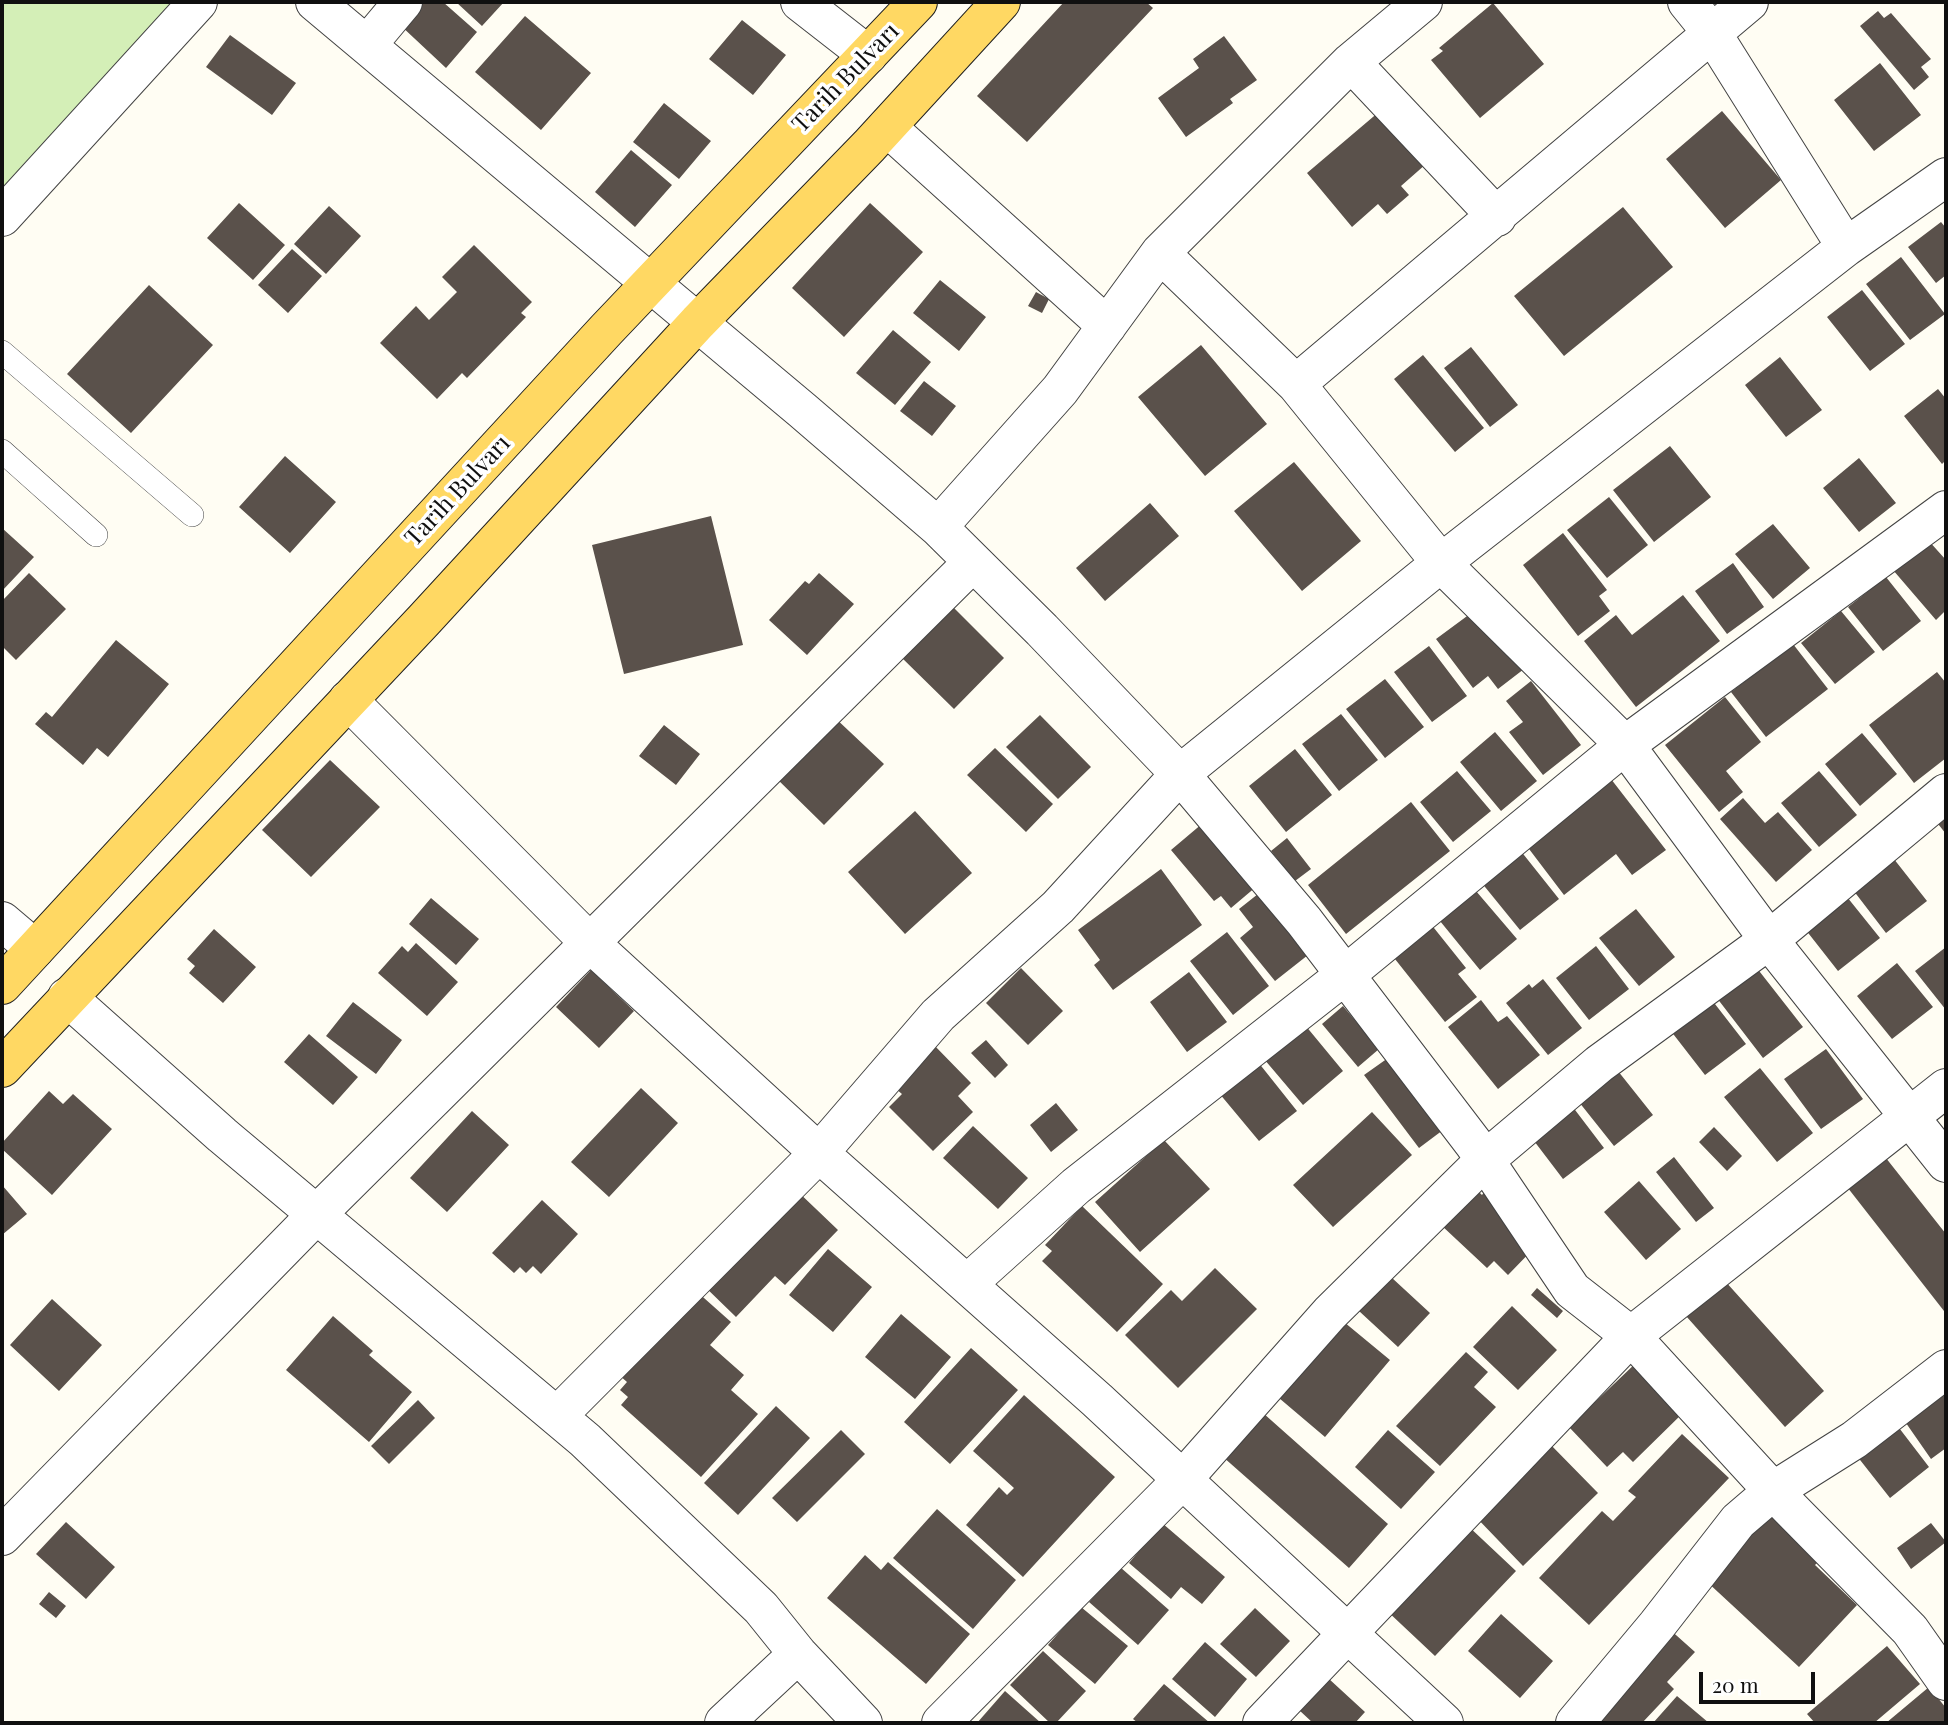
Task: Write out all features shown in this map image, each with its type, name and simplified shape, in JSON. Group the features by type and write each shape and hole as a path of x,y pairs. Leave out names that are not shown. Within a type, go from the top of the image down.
{"main road":[{"name":"Tarih Bulvarı","path":"2,985 651,283 918,2"},
{"path":"2,1068 698,322 887,127 1001,2"}],"street":[{"path":"2,217 198,2"},
{"path":"314,2 698,322 937,527 1180,774 1304,921 1485,1160 1572,1290 1631,1336 1773,1491 1910,1630 1946,1681"},
{"path":"367,46 403,2"},
{"path":"800,2 868,55"},
{"path":"937,527 1060,390 1160,253 1351,62 1423,2"},
{"path":"1687,2 1712,33 1846,247"},
{"path":"1296,384 1749,2"},
{"path":"1351,62 1497,216"},
{"path":"887,127 1107,326"},
{"path":"557,1416 819,1153 939,1015 1058,906 1180,774 1441,563 1846,247 1946,177"},
{"path":"1160,253 1296,384 1441,563 1625,745 1769,940 1946,1163"},
{"path":"967,1284 1076,1186 1345,975 1625,745 1946,510"},
{"path":"2,1536 317,1214 973,562"},
{"path":"348,700 590,943 819,1153 1183,1479 1444,1723"},
{"path":"941,1723 1183,1479 1330,1313 1485,1160 1599,1064 1769,940 1946,793"},
{"path":"2,921 35,949"},
{"path":"68,997 222,1135 585,1440 761,1608 798,1654 863,1723"},
{"path":"1262,1723 1631,1336 1946,1088"},
{"path":"1575,1723 1657,1625 1738,1521 1773,1491 1854,1440 1946,1369"},
{"path":"724,1723 798,1654"}],"lane":[{"path":"2,352 192,515"},
{"path":"2,451 96,535"}],"green space":[{"path":"2,2 191,2 2,201"}],"building":[{"path":"419,2 443,2 477,32 446,68 399,24"},
{"path":"456,2 504,2 482,26"},
{"path":"1064,2 1146,2 1153,8 1027,142 977,96"},
{"path":"1493,3 1544,64 1480,118 1431,60 1443,51 1439,48"},
{"path":"1878,11 1884,18 1891,13 1931,59 1921,67 1929,77 1914,90 1860,26"},
{"path":"525,16 591,73 541,130 475,72"},
{"path":"742,20 786,55 753,95 709,59"},
{"path":"230,35 296,83 272,115 206,67"},
{"path":"1224,36 1257,80 1230,99 1233,103 1186,137 1158,98 1199,68 1193,59"},
{"path":"1880,63 1921,115 1874,151 1834,100"},
{"path":"664,103 711,141 679,179 633,142"},
{"path":"1380,111 1426,164 1401,186 1409,195 1387,214 1378,204 1352,227 1307,173"},
{"path":"1722,111 1781,180 1725,228 1666,159"},
{"path":"631,150 672,185 635,227 595,192"},
{"path":"239,203 285,245 253,280 207,238"},
{"path":"870,203 923,252 844,337 792,288"},
{"path":"329,206 361,236 326,274 294,244"},
{"path":"1623,207 1673,267 1564,356 1514,296"},
{"path":"1941,222 1946,228 1946,275 1936,283 1908,247"},
{"path":"474,245 532,302 521,313 526,317 467,378 462,373 437,399 380,343 416,306 429,320 457,292 442,277"},
{"path":"292,249 322,276 288,313 258,285"},
{"path":"1901,257 1945,314 1910,340 1866,284"},
{"path":"940,280 986,317 959,351 913,313"},
{"path":"149,285 213,345 131,433 67,374"},
{"path":"1862,290 1905,344 1870,371 1827,317"},
{"path":"1036,292 1049,299 1042,313 1028,306"},
{"path":"893,330 931,362 895,405 856,373"},
{"path":"1201,345 1267,424 1205,476 1138,397"},
{"path":"1471,347 1518,405 1490,427 1444,368"},
{"path":"1423,355 1484,428 1455,452 1394,379"},
{"path":"1780,357 1822,410 1786,437 1745,385"},
{"path":"924,381 956,406 932,436 900,411"},
{"path":"1938,389 1946,399 1946,460 1942,464 1904,416"},
{"path":"1670,446 1711,497 1654,542 1613,490"},
{"path":"285,456 336,502 290,553 239,507"},
{"path":"1859,458 1896,503 1859,532 1823,488"},
{"path":"1294,462 1361,541 1302,591 1234,511"},
{"path":"1609,497 1648,545 1607,578 1567,530"},
{"path":"1150,503 1179,536 1105,601 1076,568"},
{"path":"711,516 743,645 624,674 592,545"},
{"path":"1773,524 1810,568 1773,599 1735,554"},
{"path":"2,528 34,557 2,591"},
{"path":"1563,533 1607,590 1599,596 1610,611 1578,636 1523,565"},
{"path":"1928,540 1946,560 1946,610 1936,620 1893,570"},
{"path":"1733,563 1764,607 1727,634 1695,591"},
{"path":"29,573 66,609 16,660 2,646 2,601"},
{"path":"819,573 854,604 807,655 769,620 805,581 809,584"},
{"path":"1886,577 1921,621 1883,651 1848,607"},
{"path":"1683,595 1720,641 1636,707 1584,641 1616,615 1632,635"},
{"path":"951,605 1004,658 954,709 900,656"},
{"path":"1478,608 1524,669 1498,689 1488,676 1473,688 1436,639"},
{"path":"1841,611 1875,652 1835,684 1801,643"},
{"path":"116,640 169,684 108,757 97,748 83,765 35,724 46,712 52,717"},
{"path":"1793,644 1828,689 1766,737 1731,692"},
{"path":"1429,646 1467,696 1432,722 1394,672"},
{"path":"1937,672 1946,683 1946,758 1914,783 1869,725"},
{"path":"1385,679 1424,727 1385,758 1346,709"},
{"path":"1531,681 1581,745 1543,775 1509,732 1523,722 1506,701"},
{"path":"1725,697 1761,742 1726,771 1743,792 1719,812 1665,745"},
{"path":"1341,714 1378,760 1339,791 1302,744"},
{"path":"832,715 884,764 824,825 773,775"},
{"path":"1040,715 1091,767 1058,799 1006,747"},
{"path":"664,725 700,754 676,785 639,756"},
{"path":"1495,732 1537,781 1501,811 1460,762"},
{"path":"1862,733 1897,774 1860,806 1825,764"},
{"path":"995,748 1053,804 1026,832 967,775"},
{"path":"1295,749 1332,795 1286,832 1249,786"},
{"path":"330,760 380,807 311,877 262,830"},
{"path":"1457,771 1491,811 1453,842 1420,802"},
{"path":"1819,771 1857,815 1819,847 1781,803"},
{"path":"1611,779 1666,850 1632,875 1616,854 1564,895 1526,845"},
{"path":"1743,798 1765,823 1778,812 1812,850 1776,882 1720,819"},
{"path":"1411,802 1450,851 1346,934 1308,885"},
{"path":"1946,803 1946,834 1931,815"},
{"path":"915,811 972,873 905,934 848,872"},
{"path":"1203,823 1257,886 1231,908 1221,896 1214,901 1171,850"},
{"path":"1287,838 1311,869 1295,881 1271,851"},
{"path":"1520,850 1559,899 1520,930 1481,882"},
{"path":"1890,854 1927,901 1886,933 1850,886"},
{"path":"1161,869 1202,925 1113,990 1094,965 1100,960 1078,930"},
{"path":"1839,887 1880,938 1838,971 1798,920"},
{"path":"1476,891 1517,939 1480,970 1440,921"},
{"path":"1258,894 1308,955 1275,981 1240,938 1253,927 1239,909"},
{"path":"431,898 479,939 456,965 409,924"},
{"path":"1636,909 1675,957 1639,986 1599,938"},
{"path":"1430,923 1466,968 1458,974 1477,997 1445,1022 1391,954"},
{"path":"214,929 256,967 223,1003 189,973 195,966 187,959"},
{"path":"1227,932 1269,986 1233,1015 1190,961"},
{"path":"416,943 458,982 427,1016 378,973 402,946 408,952"},
{"path":"1596,946 1629,989 1589,1020 1556,978"},
{"path":"1946,947 1946,1010 1915,971"},
{"path":"1749,958 1803,1027 1763,1058 1710,989"},
{"path":"1897,963 1933,1007 1892,1039 1857,996"},
{"path":"1021,968 1063,1011 1028,1045 986,1003"},
{"path":"591,970 634,1011 599,1048 556,1007"},
{"path":"1189,972 1227,1022 1187,1052 1150,1002"},
{"path":"1543,979 1582,1028 1548,1055 1506,1003 1529,984 1532,988"},
{"path":"1708,995 1746,1044 1705,1075 1667,1026"},
{"path":"1481,1000 1498,1022 1507,1016 1540,1055 1498,1089 1448,1027"},
{"path":"353,1002 402,1040 376,1074 326,1036"},
{"path":"1343,1006 1379,1049 1358,1067 1322,1024"},
{"path":"1305,1025 1343,1071 1303,1105 1264,1059"},
{"path":"309,1034 358,1077 333,1105 284,1062"},
{"path":"986,1040 1008,1065 995,1078 971,1053"},
{"path":"933,1044 971,1083 958,1096 973,1112 933,1151 889,1107 902,1094 896,1089"},
{"path":"1826,1049 1863,1099 1821,1129 1784,1079"},
{"path":"1388,1058 1443,1130 1419,1148 1364,1075"},
{"path":"1258,1062 1297,1111 1259,1141 1219,1093"},
{"path":"1614,1066 1653,1115 1614,1146 1575,1097"},
{"path":"1760,1068 1813,1133 1777,1162 1724,1097"},
{"path":"641,1088 678,1123 609,1197 571,1162"},
{"path":"49,1091 63,1104 73,1094 112,1129 52,1195 2,1149 2,1143"},
{"path":"1569,1102 1604,1148 1563,1179 1528,1133"},
{"path":"1056,1103 1078,1130 1051,1152 1030,1125"},
{"path":"472,1111 509,1145 447,1212 410,1178"},
{"path":"1372,1112 1412,1155 1333,1227 1293,1185"},
{"path":"973,1126 1028,1178 998,1209 943,1158"},
{"path":"1714,1127 1742,1156 1727,1171 1699,1142"},
{"path":"1164,1140 1210,1189 1140,1252 1095,1202"},
{"path":"1882,1153 1946,1234 1944,1311 1844,1183"},
{"path":"1674,1157 1714,1208 1696,1222 1656,1172"},
{"path":"1639,1181 1681,1229 1646,1260 1604,1212"},
{"path":"2,1185 27,1214 2,1235"},
{"path":"793,1187 838,1230 785,1285 775,1276 736,1317 701,1283"},
{"path":"1475,1188 1482,1195 1485,1191 1540,1242 1508,1275 1494,1261 1487,1268 1441,1225"},
{"path":"542,1200 578,1234 541,1274 533,1266 526,1273 520,1267 514,1273 492,1253"},
{"path":"1082,1206 1163,1284 1117,1332 1042,1261 1052,1251 1045,1245"},
{"path":"828,1249 872,1287 833,1332 789,1295"},
{"path":"1215,1268 1257,1309 1178,1388 1125,1335 1171,1290 1182,1301"},
{"path":"1391,1277 1430,1313 1398,1347 1359,1311"},
{"path":"1725,1281 1824,1391 1785,1427 1686,1316"},
{"path":"1537,1288 1563,1311 1557,1318 1531,1295"},
{"path":"695,1290 731,1322 710,1345 744,1375 731,1390 758,1414 701,1477 621,1405 628,1397 620,1390 627,1382 619,1375"},
{"path":"52,1299 102,1345 59,1391 10,1345"},
{"path":"1512,1306 1557,1350 1518,1390 1473,1347"},
{"path":"901,1314 951,1357 915,1399 865,1357"},
{"path":"333,1316 373,1351 369,1355 412,1392 369,1442 286,1370"},
{"path":"1344,1322 1390,1360 1325,1437 1279,1398"},
{"path":"971,1348 1018,1390 950,1464 904,1422"},
{"path":"1466,1352 1488,1372 1474,1387 1496,1407 1440,1466 1396,1426"},
{"path":"1638,1361 1686,1410 1633,1462 1623,1452 1607,1467 1569,1427"},
{"path":"1939,1385 1946,1395 1946,1448 1931,1459 1899,1413"},
{"path":"1024,1395 1115,1477 1023,1577 966,1525 999,1487 1007,1495 1014,1488 973,1451"},
{"path":"418,1400 435,1418 389,1464 371,1446"},
{"path":"1254,1405 1388,1524 1349,1568 1214,1449"},
{"path":"776,1406 810,1438 738,1515 704,1483"},
{"path":"1893,1420 1929,1467 1890,1498 1853,1451"},
{"path":"841,1430 865,1454 797,1522 772,1498"},
{"path":"1388,1430 1435,1472 1401,1509 1355,1467"},
{"path":"1682,1434 1729,1478 1589,1625 1539,1578 1602,1511 1613,1521 1636,1497 1628,1491"},
{"path":"1548,1442 1598,1493 1523,1566 1473,1514"},
{"path":"937,1509 1016,1580 973,1629 893,1558"},
{"path":"1768,1513 1819,1561 1815,1565 1857,1605 1799,1667 1705,1580"},
{"path":"66,1522 115,1567 86,1599 36,1554"},
{"path":"1162,1523 1225,1577 1202,1604 1181,1587 1171,1599 1129,1563"},
{"path":"1931,1523 1946,1542 1911,1569 1897,1548"},
{"path":"1466,1524 1516,1571 1435,1656 1385,1609"},
{"path":"865,1555 881,1570 888,1562 970,1634 926,1684 827,1598"},
{"path":"1120,1567 1169,1610 1138,1645 1089,1602"},
{"path":"49,1592 66,1606 56,1618 39,1604"},
{"path":"1081,1607 1128,1646 1095,1684 1048,1645"},
{"path":"1255,1608 1290,1641 1256,1677 1220,1644"},
{"path":"1501,1614 1553,1661 1520,1698 1468,1651"},
{"path":"1667,1627 1695,1652 1667,1682 1674,1689 1642,1723 1579,1723"},
{"path":"1205,1642 1247,1679 1215,1717 1172,1679"},
{"path":"1887,1646 1920,1684 1874,1723 1815,1723 1807,1714"},
{"path":"1043,1651 1086,1691 1056,1723 1050,1723 1010,1685"},
{"path":"1328,1678 1365,1712 1355,1723 1313,1723 1299,1710"},
{"path":"1164,1684 1210,1723 1138,1723 1133,1719"},
{"path":"1929,1687 1946,1708 1946,1723 1886,1723"},
{"path":"1005,1691 1041,1723 977,1723"},
{"path":"1677,1696 1709,1723 1653,1723"}]}
